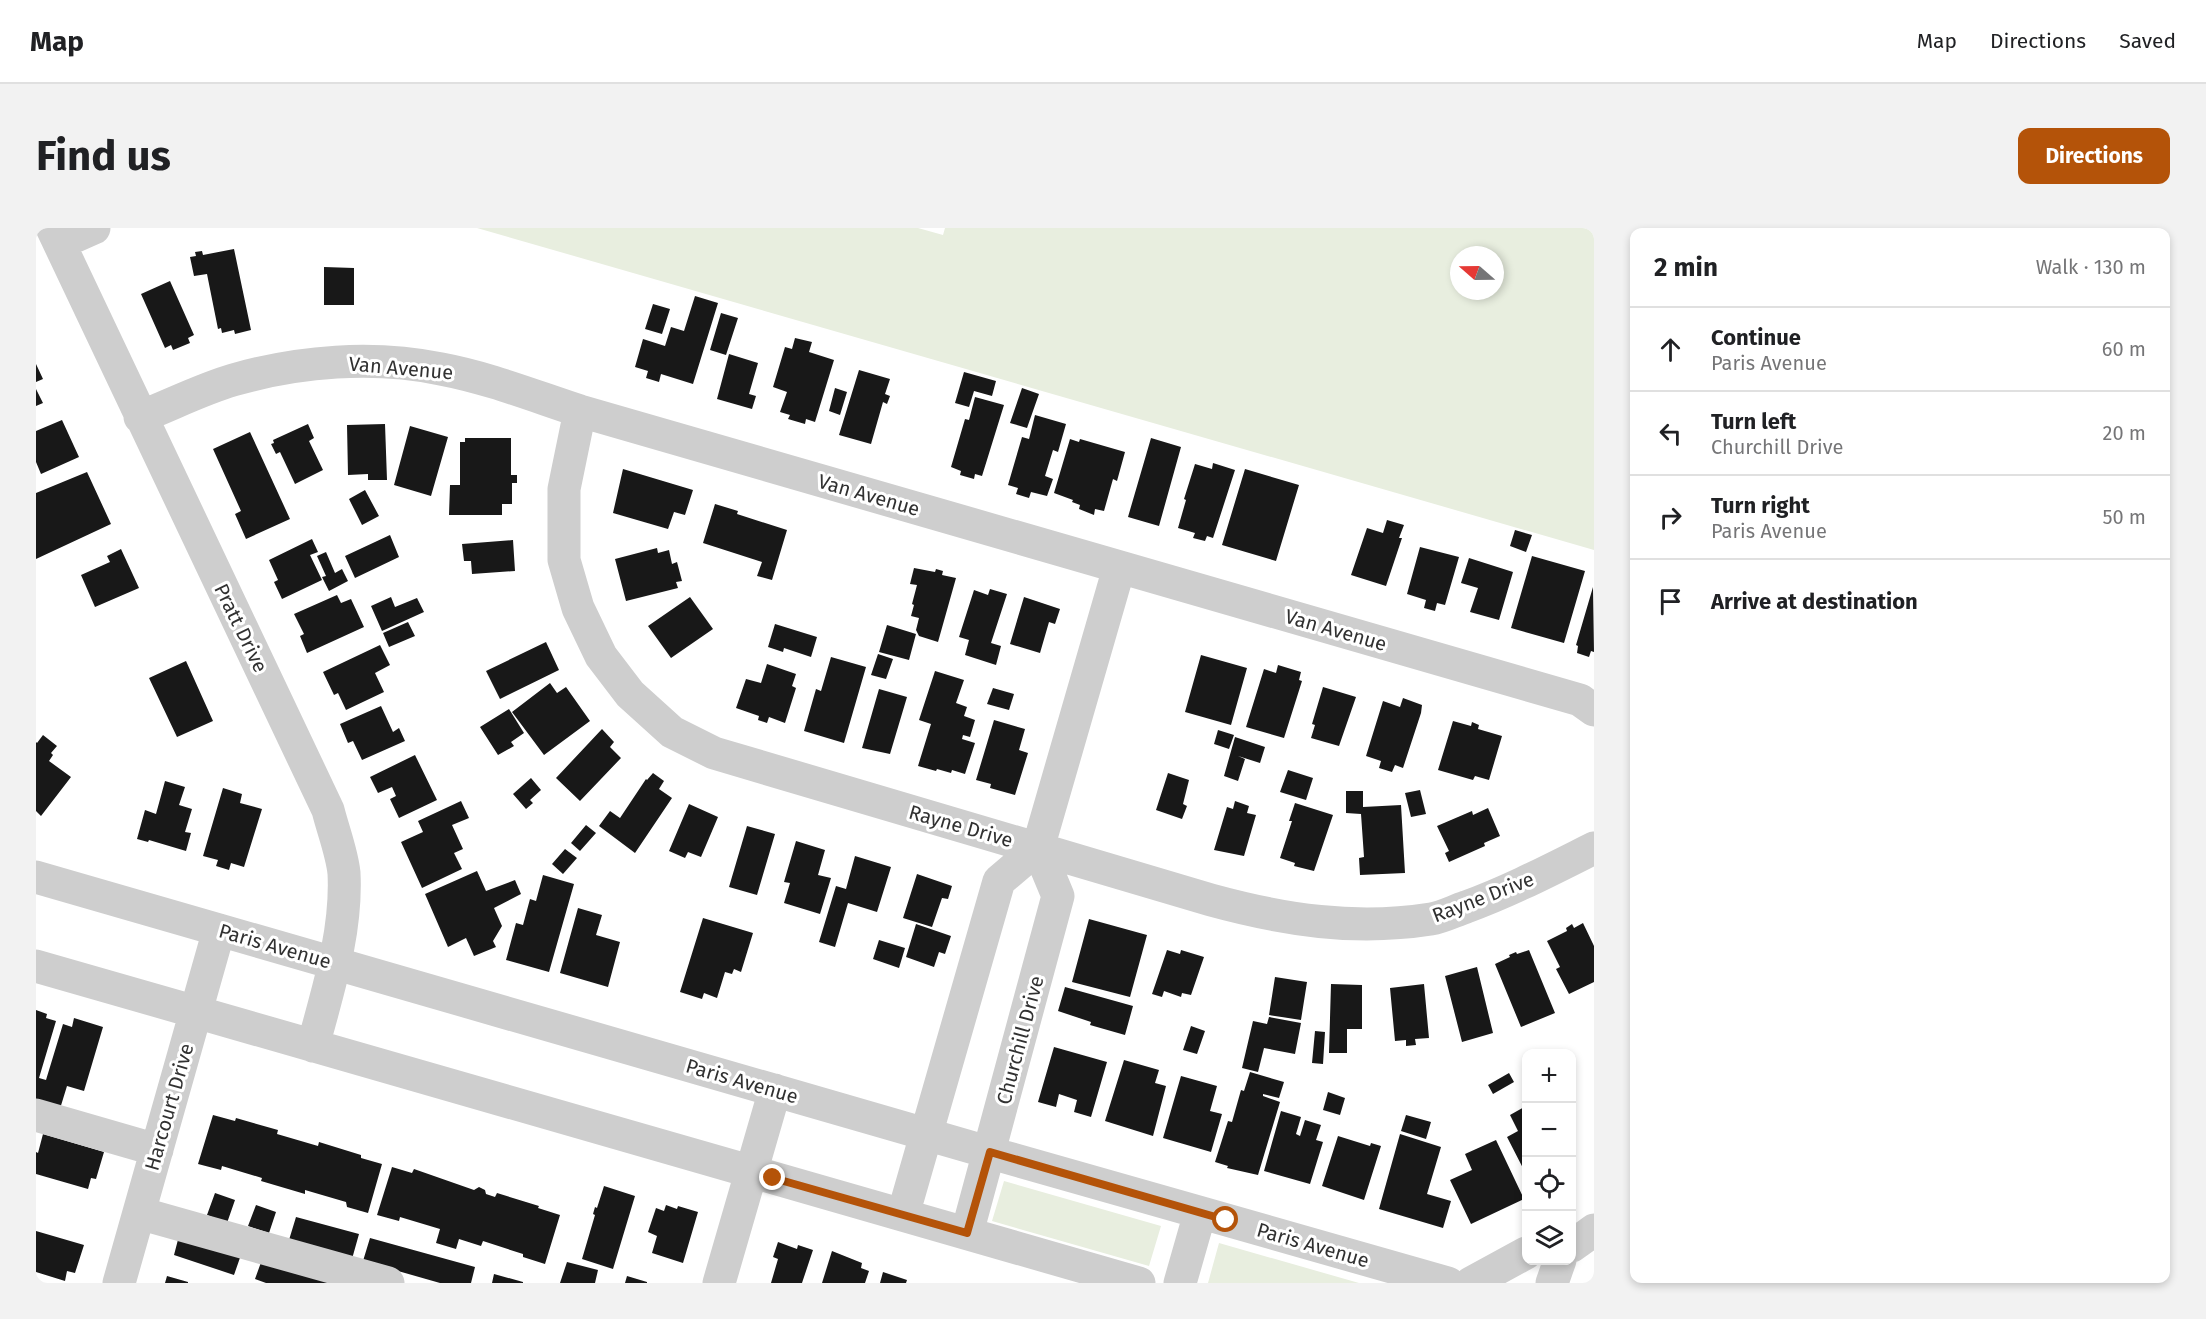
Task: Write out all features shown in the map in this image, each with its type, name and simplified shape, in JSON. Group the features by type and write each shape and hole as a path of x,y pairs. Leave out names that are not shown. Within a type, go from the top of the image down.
{"street":[{"path":"56,236 94,228"},
{"name":"Pratt Drive","path":"56,236 328,810 344,871 343,910 335,963 313,1046"},
{"name":"Van Avenue","path":"140,417 230,380 270,370 320,363 374,362 439,368 492,381 580,411 1580,700 1594,710"},
{"name":"Rayne Drive","path":"580,411 564,489 564,560 578,608 601,656 630,694 672,732 714,753 1258,913 1302,921 1367,924 1433,918 1505,893 1594,848"},
{"path":"903,1215 999,881 1038,848 1119,568"},
{"name":"Churchill Drive","path":"967,1233 1058,896 1038,848"},
{"name":"Paris Avenue","path":"43,876 219,930 1448,1283"},
{"name":"Harcourt Drive","path":"119,1283 219,930"},
{"path":"36,966 1139,1283"},
{"path":"719,1283 775,1090"},
{"path":"36,1115 157,1150"},
{"path":"139,1213 388,1283"},
{"path":"1180,1283 1200,1213"},
{"path":"1576,1243 1594,1230"},
{"path":"1471,1283 1522,1256"},
{"path":"1552,1283 1558,1265"}],"green space":[{"path":"477,228 918,228 943,235 945,228 1594,228 1594,550"},
{"path":"1004,1181 1161,1226 1149,1266 992,1221"},
{"path":"1219,1243 1359,1283 1208,1283"}],"building":[{"path":"234,249 251,330 235,334 234,330 222,333 221,328 218,329 207,274 194,276 190,257 196,256 195,252 202,251 203,255"},
{"path":"324,267 354,268 354,305 324,305"},
{"path":"170,281 194,335 188,338 190,343 173,350 171,345 165,348 141,294"},
{"path":"695,296 718,303 693,384 661,374 659,382 646,378 648,371 635,367 643,339 665,346 671,327 684,331"},
{"path":"653,304 670,309 662,334 645,329"},
{"path":"721,313 738,318 726,355 710,350"},
{"path":"795,338 812,342 809,352 834,360 815,422 806,419 805,424 788,419 790,415 780,412 787,392 773,387 785,347 792,349"},
{"path":"729,354 758,363 749,394 756,396 752,409 717,399"},
{"path":"36,364 43,379 36,382"},
{"path":"859,370 890,379 885,394 890,396 887,404 883,402 871,444 839,435"},
{"path":"964,372 996,381 992,396 974,391 969,407 955,403"},
{"path":"835,388 847,392 840,415 829,411"},
{"path":"1022,388 1039,394 1027,428 1010,423"},
{"path":"36,389 43,403 36,406"},
{"path":"975,397 1004,405 982,476 975,474 974,479 960,475 961,471 951,467 965,419 969,420"},
{"path":"1035,415 1066,424 1058,452 1053,450 1045,476 1053,479 1047,496 1031,492 1029,498 1016,494 1018,488 1008,485 1022,437 1029,439"},
{"path":"62,420 79,457 41,474 36,462 36,431"},
{"path":"308,424 314,438 309,441 323,470 295,484 280,452 276,454 271,444 274,443 273,440"},
{"path":"385,424 387,480 368,480 368,474 348,475 347,425"},
{"path":"410,426 448,437 431,496 394,485"},
{"path":"250,432 290,519 246,539 235,514 241,511 213,449"},
{"path":"465,438 511,438 511,475 517,475 517,483 512,483 512,504 502,504 502,515 449,515 450,485 460,485 460,442 465,442"},
{"path":"1151,438 1181,447 1159,526 1128,517"},
{"path":"1070,439 1079,442 1080,439 1125,452 1117,481 1113,479 1104,511 1095,509 1094,515 1079,509 1080,505 1072,502 1073,500 1054,493"},
{"path":"1213,463 1235,470 1213,538 1207,536 1205,541 1193,538 1195,533 1178,528 1195,464 1212,469"},
{"path":"623,469 693,490 685,515 674,512 668,529 613,513"},
{"path":"1245,469 1299,485 1276,561 1222,545"},
{"path":"87,472 111,524 36,559 36,493"},
{"path":"365,490 379,516 362,525 349,499"},
{"path":"715,504 738,511 737,514 787,530 772,580 757,576 762,562 703,543"},
{"path":"1387,520 1404,525 1386,586 1351,575 1367,528 1383,533"},
{"path":"1515,530 1532,535 1526,552 1510,546"},
{"path":"390,535 399,557 355,578 345,556"},
{"path":"312,539 318,552 310,555 322,580 282,599 274,582 278,580 269,560"},
{"path":"513,540 515,571 472,574 471,561 464,561 462,544"},
{"path":"1420,547 1459,557 1445,605 1437,603 1435,611 1424,608 1426,600 1407,594"},
{"path":"657,548 658,553 669,550 672,564 677,562 682,581 676,582 678,588 626,601 615,559"},
{"path":"121,549 139,588 95,607 81,575 110,562 107,556"},
{"path":"326,552 335,573 342,569 348,581 329,591 322,577 326,576 317,556"},
{"path":"1532,556 1585,571 1564,643 1511,628"},
{"path":"1469,558 1513,572 1499,620 1470,612 1478,588 1461,583"},
{"path":"914,568 935,572 936,569 943,571 942,575 956,578 938,642 919,636 916,630 919,618 911,616 917,585 910,584"},
{"path":"1593,587 1594,652 1591,651 1589,657 1577,653 1578,646 1576,645"},
{"path":"990,589 1007,594 991,643 1001,646 996,665 965,655 969,640 959,637 974,590 988,595"},
{"path":"337,595 341,603 351,599 364,627 307,653 300,636 304,634 294,614"},
{"path":"391,597 395,607 417,598 424,612 382,631 371,606"},
{"path":"690,597 713,629 671,658 648,626"},
{"path":"1024,597 1060,609 1055,624 1049,622 1040,653 1010,644"},
{"path":"408,622 415,636 389,647 383,633"},
{"path":"775,624 817,637 811,657 784,648 783,652 768,647"},
{"path":"887,625 916,634 909,660 879,652"},
{"path":"546,642 559,670 500,699 486,671"},
{"path":"380,645 390,665 375,673 384,692 346,710 338,693 334,695 323,672"},
{"path":"878,654 893,659 886,679 871,675"},
{"path":"1201,655 1247,668 1231,725 1185,712"},
{"path":"831,657 866,667 844,743 804,731 816,689 821,691"},
{"path":"186,661 213,721 177,737 149,678"},
{"path":"767,664 796,674 792,686 796,688 785,723 769,717 767,723 758,720 759,716 736,708 746,679 761,683"},
{"path":"1278,665 1301,672 1299,680 1302,681 1284,738 1246,727 1264,669 1276,673"},
{"path":"935,671 964,680 956,703 967,707 964,716 975,720 970,737 963,735 962,739 975,743 965,774 952,770 951,773 937,769 936,771 918,766 931,724 919,720"},
{"path":"550,683 557,693 566,687 590,721 544,755 512,712"},
{"path":"1323,687 1356,697 1339,746 1311,738 1315,725 1312,724"},
{"path":"993,688 1014,694 1009,710 987,704"},
{"path":"879,689 907,697 890,754 862,748"},
{"path":"1403,698 1422,705 1421,713 1403,768 1395,765 1392,772 1379,768 1381,761 1366,756 1383,701 1400,707"},
{"path":"381,706 393,732 399,728 405,741 362,760 353,741 348,743 340,724"},
{"path":"509,709 524,733 511,742 514,746 498,755 480,727"},
{"path":"994,720 1025,729 1019,750 1028,753 1015,795 990,788 991,784 976,780"},
{"path":"1453,721 1471,726 1472,722 1479,725 1478,729 1502,736 1489,780 1475,776 1473,780 1438,770"},
{"path":"602,729 614,742 610,747 621,758 580,801 556,778"},
{"path":"1218,730 1234,735 1229,749 1214,744"},
{"path":"43,735 57,746 51,753 53,755 49,761 71,777 41,816 36,811 36,742"},
{"path":"1235,737 1265,747 1260,763 1238,756 1245,759 1238,781 1224,776"},
{"path":"415,755 437,800 399,818 390,799 396,796 392,787 378,793 370,777"},
{"path":"1288,770 1313,778 1306,800 1280,792"},
{"path":"653,773 664,781 659,789 672,798 635,853 599,826 610,811 620,818 646,779"},
{"path":"1168,773 1189,780 1183,804 1187,806 1182,819 1156,810"},
{"path":"531,778 541,790 530,800 533,803 526,809 513,794"},
{"path":"165,781 185,787 179,805 192,809 185,832 191,833 186,851 149,840 148,842 137,839 145,810 156,814"},
{"path":"223,788 242,794 240,803 262,809 244,867 231,863 229,870 216,866 218,860 203,856"},
{"path":"1420,790 1426,814 1411,817 1405,793"},
{"path":"1346,791 1363,791 1363,807 1401,805 1405,873 1360,875 1359,858 1364,857 1361,814 1346,813"},
{"path":"461,801 469,818 452,825 463,849 454,853 462,869 422,888 401,842 423,832 418,821"},
{"path":"1235,801 1249,806 1247,813 1256,815 1244,856 1214,850 1227,807 1233,809"},
{"path":"1295,803 1333,815 1314,871 1294,866 1295,863 1280,858 1292,821 1289,821"},
{"path":"689,804 718,817 701,857 688,852 685,858 669,851"},
{"path":"1488,808 1500,836 1484,843 1485,846 1449,862 1445,853 1449,851 1437,826 1472,811 1473,815"},
{"path":"586,825 596,833 580,851 571,843"},
{"path":"747,826 775,834 757,895 729,887"},
{"path":"796,841 825,850 818,875 831,878 820,914 784,903 790,883 784,882"},
{"path":"565,849 577,858 563,874 552,864"},
{"path":"855,856 891,867 877,912 848,903 835,947 819,942 836,886 846,889"},
{"path":"477,871 486,891 515,880 521,894 494,908 502,926 493,941 496,947 474,956 466,938 448,947 425,894"},
{"path":"917,874 952,886 948,899 942,898 932,927 903,918"},
{"path":"543,875 574,884 549,972 506,960 516,923 523,925 530,899 536,901"},
{"path":"578,908 602,915 596,935 620,942 608,987 560,973"},
{"path":"703,918 753,933 741,972 734,969 732,974 725,972 717,998 704,993 702,999 680,992"},
{"path":"1089,919 1147,935 1130,997 1072,982"},
{"path":"1583,923 1594,946 1594,982 1569,994 1556,969 1560,967 1547,941 1567,931 1566,928 1572,924 1574,928"},
{"path":"916,924 951,936 945,954 939,952 934,967 906,957"},
{"path":"879,940 905,948 899,968 873,959"},
{"path":"1167,950 1180,954 1181,950 1204,957 1191,995 1182,993 1181,997 1164,991 1162,997 1152,994"},
{"path":"1529,950 1555,1013 1521,1027 1495,964 1516,952 1517,954"},
{"path":"1477,967 1493,1033 1462,1042 1445,976"},
{"path":"1275,977 1307,982 1301,1020 1269,1015"},
{"path":"1331,984 1362,985 1362,1029 1347,1029 1347,1053 1329,1053"},
{"path":"1424,984 1429,1038 1415,1039 1416,1045 1406,1046 1406,1040 1395,1041 1390,988"},
{"path":"1065,987 1133,1006 1125,1035 1090,1025 1091,1022 1058,1011"},
{"path":"36,1010 47,1014 46,1018 56,1021 39,1078 46,1080 63,1024 72,1027 74,1018 103,1027 84,1091 67,1086 59,1112 36,1105"},
{"path":"1269,1017 1301,1023 1295,1054 1264,1048 1258,1072 1242,1068 1253,1021 1267,1024"},
{"path":"1191,1026 1205,1031 1197,1054 1183,1050"},
{"path":"1315,1031 1325,1032 1323,1064 1312,1063"},
{"path":"1054,1047 1107,1062 1091,1117 1074,1112 1077,1100 1059,1094 1056,1107 1038,1102"},
{"path":"1124,1060 1159,1070 1155,1083 1166,1086 1153,1136 1105,1121"},
{"path":"1250,1072 1284,1082 1279,1098 1263,1094 1263,1096 1280,1102 1258,1175 1227,1168 1228,1166 1215,1162 1228,1121 1232,1122 1241,1090 1244,1091"},
{"path":"1509,1073 1514,1082 1493,1094 1488,1085"},
{"path":"1181,1076 1217,1086 1210,1111 1222,1114 1211,1152 1163,1138"},
{"path":"1328,1092 1345,1098 1340,1115 1323,1110"},
{"path":"1522,1108 1522,1166 1507,1137 1518,1131 1510,1115"},
{"path":"1281,1111 1301,1117 1296,1134 1300,1136 1305,1120 1321,1125 1316,1140 1323,1142 1310,1184 1264,1171"},
{"path":"213,1115 235,1121 236,1118 278,1130 277,1134 318,1146 319,1142 382,1164 368,1213 347,1207 346,1202 305,1190 305,1194 222,1166 221,1170 198,1164"},
{"path":"1406,1115 1431,1122 1426,1139 1401,1131"},
{"path":"43,1134 104,1152 96,1179 91,1178 88,1189 36,1174 36,1152 38,1153"},
{"path":"1400,1134 1441,1147 1427,1194 1451,1201 1443,1228 1379,1209"},
{"path":"1338,1136 1370,1146 1371,1143 1381,1146 1364,1200 1322,1186"},
{"path":"1496,1140 1522,1195 1522,1200 1471,1224 1450,1180 1472,1170 1465,1154"},
{"path":"392,1167 412,1173 414,1169 474,1190 479,1187 485,1190 486,1194 495,1197 497,1193 560,1215 545,1264 483,1241 481,1246 459,1239 456,1249 436,1243 440,1229 400,1217 399,1221 377,1215"},
{"path":"604,1186 635,1196 613,1269 582,1259 595,1215 593,1214 595,1207 597,1208"},
{"path":"215,1193 235,1200 227,1223 207,1215"},
{"path":"256,1205 276,1212 269,1233 248,1226"},
{"path":"666,1205 698,1212 683,1263 652,1253 657,1236 648,1232 656,1208 664,1211"},
{"path":"296,1217 359,1234 352,1259 289,1240"},
{"path":"36,1231 84,1245 75,1273 67,1271 65,1281 36,1272"},
{"path":"180,1232 242,1252 234,1275 174,1255"},
{"path":"370,1238 475,1267 471,1283 440,1283 363,1261"},
{"path":"778,1242 797,1249 798,1245 813,1250 802,1283 771,1283 778,1259 773,1257"},
{"path":"832,1251 862,1263 861,1268 869,1271 865,1283 822,1283"},
{"path":"264,1254 345,1283 266,1283 255,1279"},
{"path":"567,1262 598,1270 595,1283 560,1283"},
{"path":"883,1272 907,1280 906,1283 880,1283"},
{"path":"494,1274 523,1282 523,1283 492,1283"},
{"path":"167,1276 188,1282 188,1283 165,1283"},
{"path":"627,1276 647,1282 647,1283 625,1283"}],"route":[{"path":"773,1178 967,1233 990,1152 1226,1220"}]}
